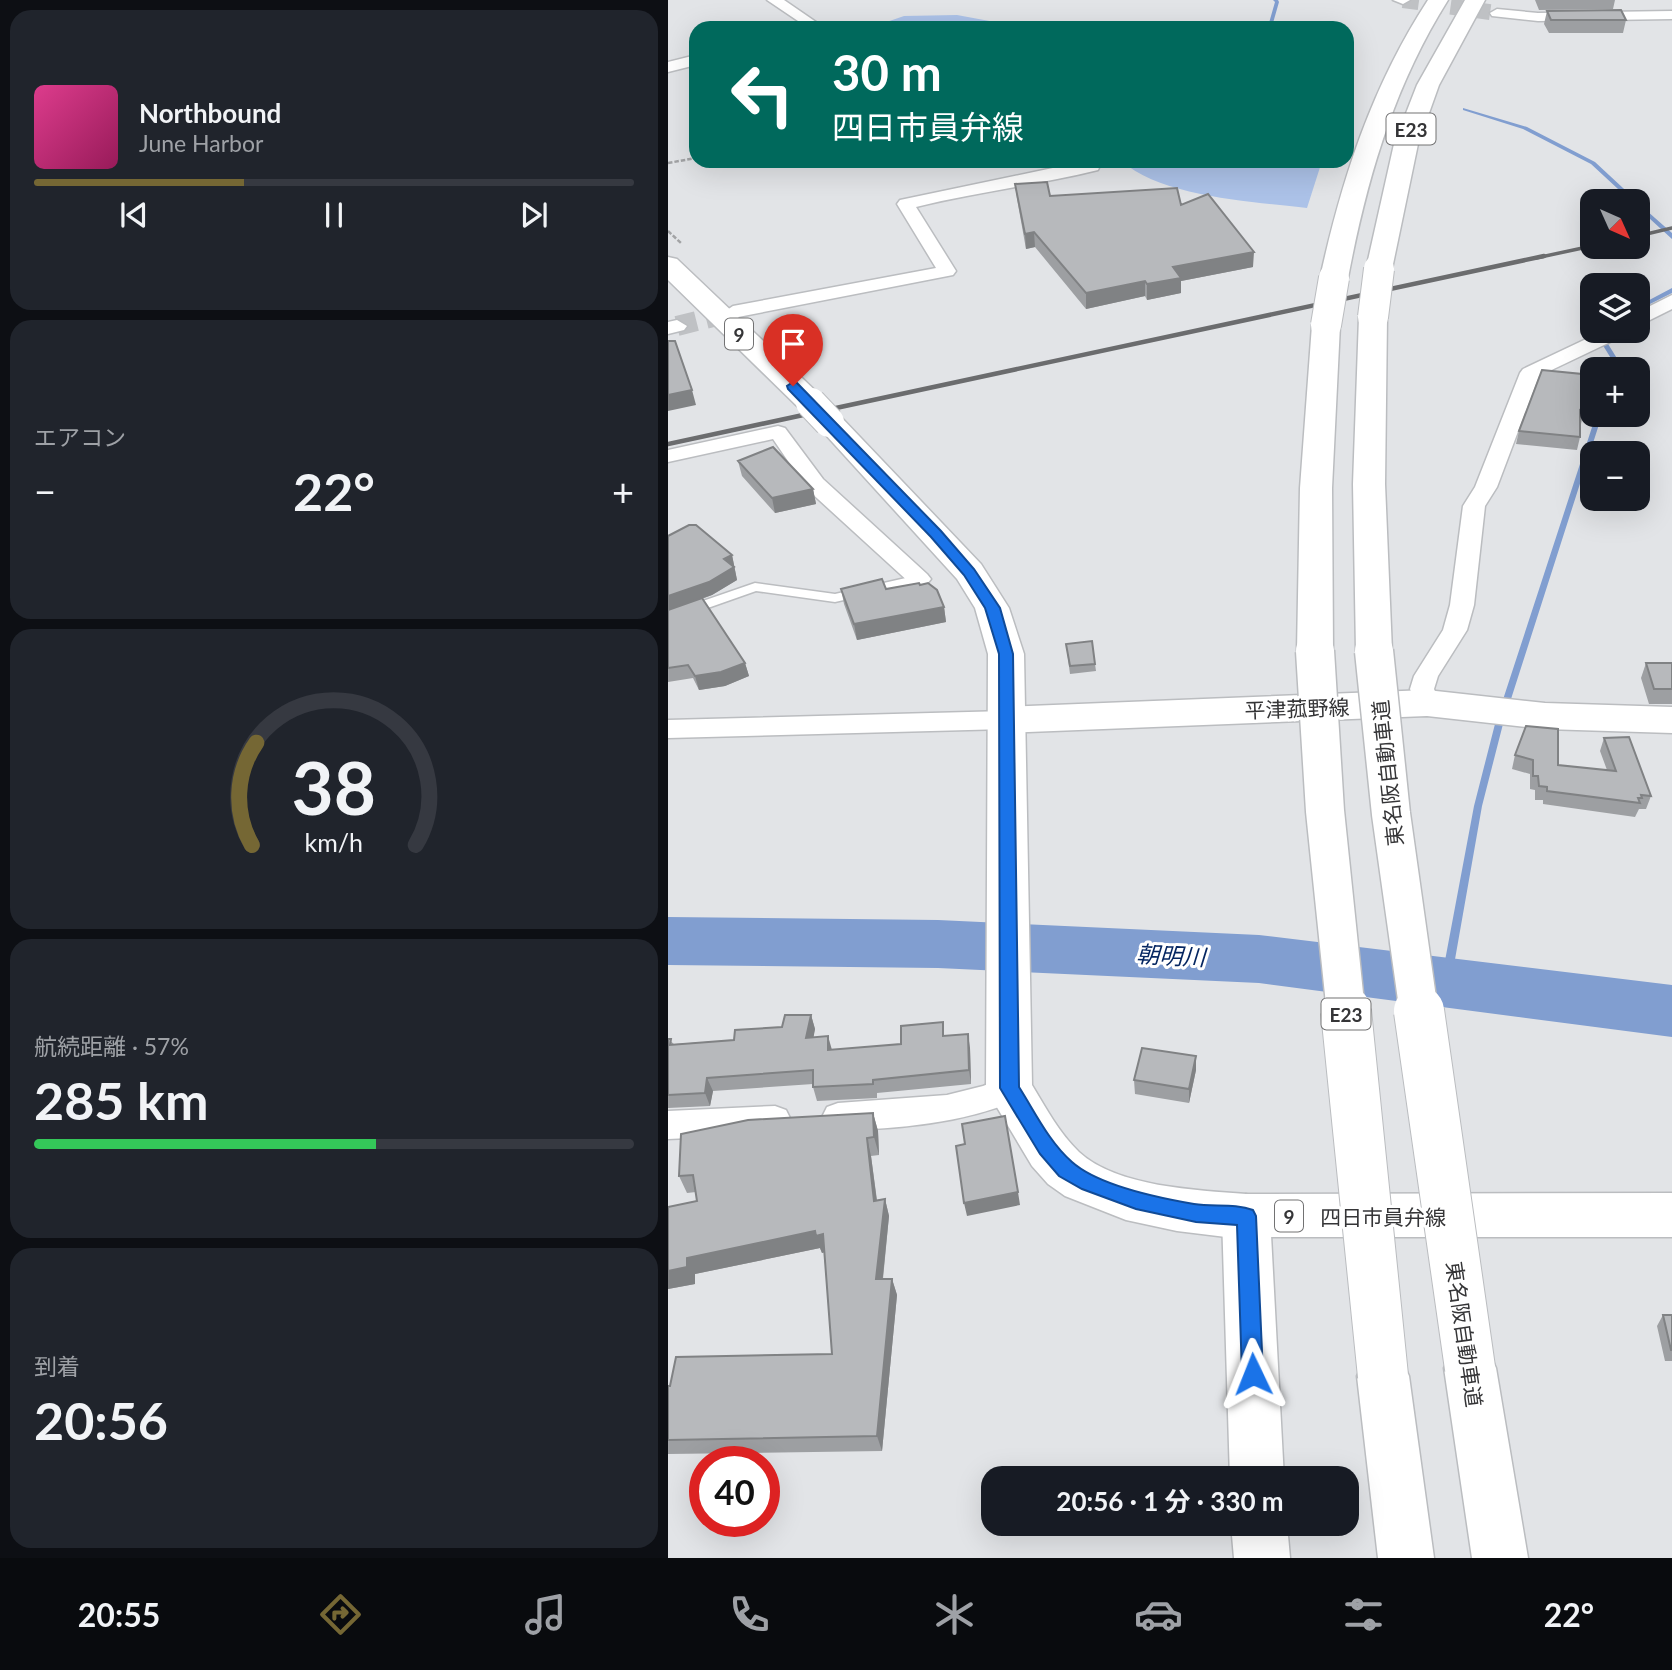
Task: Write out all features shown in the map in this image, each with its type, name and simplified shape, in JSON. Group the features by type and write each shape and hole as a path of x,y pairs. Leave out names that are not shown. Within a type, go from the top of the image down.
{"main road":[{"name":"E23","path":"1406,1558 1383,1376 1325,811 1315,651 1313,533 1317,421 1326,325 1347,208 1366,142 1391,80 1438,0"},
{"name":"東名阪自動車道","path":"1475,0 1429,85 1406,144 1379,269 1367,411 1368,528 1374,651 1391,814 1470,1368 1500,1558"},
{"name":"9","path":"668,265 820,413 936,534 969,572 992,608 1006,654 1009,1088"},
{"name":"平津菰野線","path":"1007,735 1427,703 1545,716 1671,720"},
{"name":"四日市員弁線","path":"1009,1088 1047,1148 1066,1170 1089,1183 1136,1200 1196,1213 1246,1216 1671,1215"},
{"path":"1246,1216 1256,1466"},
{"path":"1261,1536 1262,1558"}],"street":[{"path":"774,0 807,21"},
{"path":"1497,13 1538,17 1671,15"},
{"path":"668,67 689,62"},
{"path":"733,313 947,271 906,204 969,189 1084,168"},
{"path":"1650,313 1671,301"},
{"path":"1427,703 1422,689 1426,676 1455,629 1462,605 1474,506 1486,487 1530,373 1592,343"},
{"path":"668,456 778,432 815,484 919,579"},
{"path":"668,729 1007,735"},
{"path":"668,1125 927,1112 993,1097 1009,1088"}],"lane":[{"path":"668,618 755,587 835,598 919,579"}],"path":[{"path":"668,163 689,159"}],"shaded area":[{"path":"957,15 989,21 889,21 904,16"},
{"path":"1132,168 1320,168 1307,208 1210,196 1160,183"}],"building":[{"path":"1621,10 1626,20 1551,20 1547,11"},
{"path":"1047,182 1050,196 1177,188 1181,205 1208,194 1254,252 1173,267 1181,278 1147,284 1145,281 1086,293 1034,232 1025,234 1015,184"},
{"path":"668,341 675,341 692,390 668,395"},
{"path":"1542,370 1580,374 1580,437 1519,431"},
{"path":"773,447 813,489 772,498 738,461"},
{"path":"689,525 696,525 732,555 724,559 734,567 709,582 668,596 668,536"},
{"path":"882,579 886,589 928,583 937,590 944,607 854,624 841,589"},
{"path":"702,598 745,663 721,672 695,676 688,665 668,668 668,610"},
{"path":"1092,641 1095,664 1070,666 1066,644"},
{"path":"1646,663 1672,663 1672,689 1654,689"},
{"path":"1526,726 1558,729 1558,765 1616,771 1604,738 1629,737 1651,796 1641,795 1642,798 1638,798 1640,803 1547,791 1547,787 1539,786 1538,776 1533,776 1533,760 1515,755"},
{"path":"785,1015 811,1015 806,1038 828,1036 828,1050 901,1044 901,1026 943,1022 943,1036 968,1034 969,1070 873,1080 873,1084 813,1087 813,1070 707,1078 705,1093 668,1095 668,1039 671,1039 670,1045 734,1040 735,1030 782,1027"},
{"path":"1142,1048 1196,1056 1189,1089 1134,1080"},
{"path":"873,1113 874,1137 867,1138 874,1201 885,1199 876,1279 892,1279 877,1436 668,1440 668,1386 676,1357 832,1354 823,1234 816,1236 815,1231 687,1258 687,1267 668,1271 668,1207 697,1201 693,1175 679,1176 681,1134 748,1120"},
{"path":"1005,1116 1018,1192 964,1203 956,1146 965,1144 962,1124"},
{"path":"1663,1315 1672,1315 1672,1350 1671,1350"}],"waterway":[{"path":"1272,21 1277,2 1275,0"},
{"path":"1465,109 1525,128 1593,163 1621,189"},
{"path":"1650,216 1672,237"},
{"path":"1650,302 1672,290"},
{"path":"1604,343 1613,357"},
{"path":"1446,982 1478,806 1499,724 1595,427"},
{"name":"朝明川","path":"668,941 938,944 1259,959 1672,1011"}],"tunnel":[{"path":"1403,0 1497,13"},
{"path":"677,326 733,312"}],"railway":[{"path":"1650,233 1672,228"},
{"path":"1536,258 1580,249"},
{"path":"668,444 1544,256"}],"route":[{"path":"793,386 936,534 969,572 992,608 1006,654 1009,1088 1047,1148 1066,1170 1089,1183 1136,1200 1196,1213 1246,1216 1253,1374"}]}
